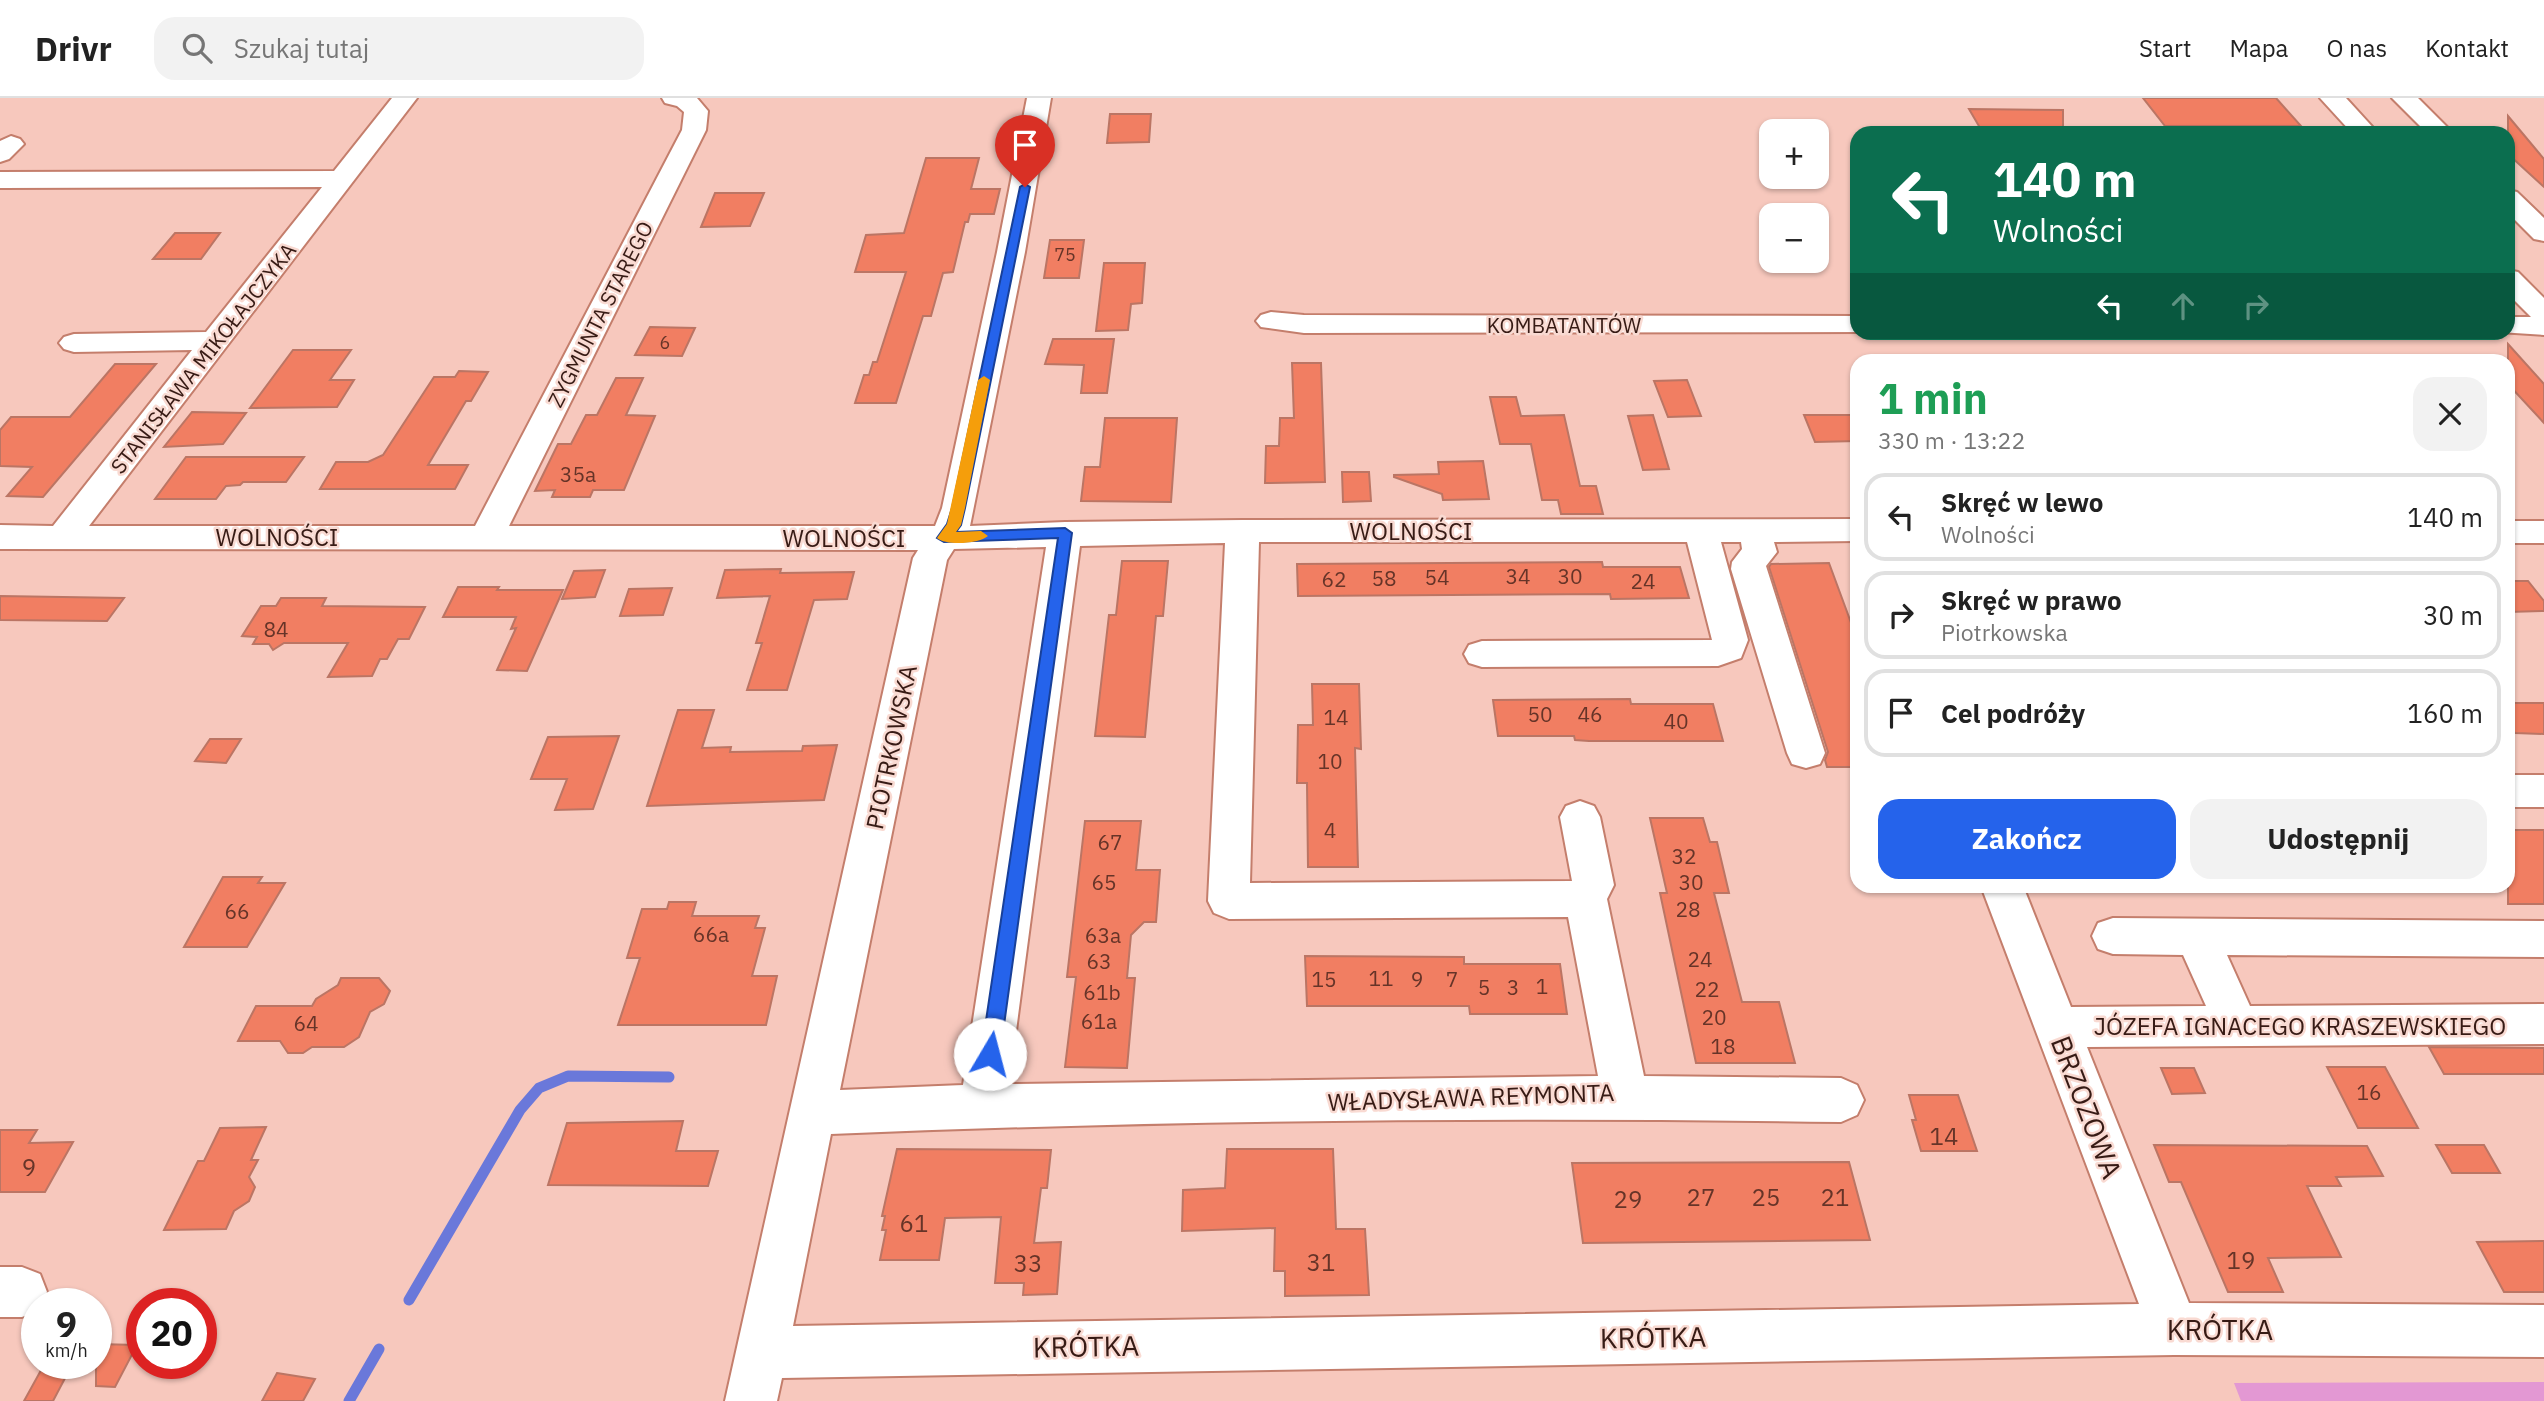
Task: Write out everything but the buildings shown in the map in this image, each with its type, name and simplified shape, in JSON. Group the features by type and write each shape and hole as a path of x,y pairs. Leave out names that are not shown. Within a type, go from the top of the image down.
{"street":[{"name":"STANISŁAWA MIKOŁAJCZYKA","path":"62,537 405,98"},
{"name":"ZYGMUNTA STAREGO","path":"486,538 694,130 696,111 685,100 674,98"},
{"name":"PIOTRKOWSKA","path":"751,1401 930,558 954,525 958,508 1018,225 1039,98"},
{"path":"2332,98 2359,126"},
{"path":"2404,98 2434,126"},
{"path":"0,180 344,179"},
{"path":"2515,205 2544,233"},
{"path":"2515,285 2544,314"},
{"name":"KOMBATANTÓW","path":"1270,321 1304,324 1850,325"},
{"path":"2515,326 2544,326"},
{"path":"74,343 216,341"},
{"name":"WOLNOŚCI","path":"0,537 944,538 1065,533 1242,531 1850,530"},
{"path":"1242,531 1229,901 1586,899"},
{"path":"1482,654 1718,653 1727,649 1730,640 1701,531"},
{"path":"1755,531 1760,552 1749,562 1748,569 1806,752"},
{"path":"2515,532 2544,532"},
{"path":"982,1107 1065,533"},
{"path":"2515,791 2544,791"},
{"name":"WŁADYSŁAWA REYMONTA","path":"813,1113 982,1107 1625,1097 1586,899 1593,885 1580,817"},
{"name":"BRZOZOWA","path":"2005,893 2174,1329"},
{"path":"2113,936 2544,939"},
{"path":"2197,937 2237,1027"},
{"name":"JÓZEFA IGNACEGO KRASZEWSKIEGO","path":"2056,1027 2544,1024"},
{"path":"1625,1097 1841,1100"},
{"name":"KRÓTKA","path":"762,1352 2174,1329 2544,1331"}],"shaded area":[{"path":"2544,1382 2544,1401 2241,1401 2234,1383"}],"waterway":[{"path":"409,1300 520,1110 539,1088 568,1076 669,1077"},
{"path":"349,1401 379,1349"}],"slow traffic":[{"path":"981,536 944,538 954,525 984,380"}],"route":[{"path":"990,1054 1030,791 1065,533 944,538 954,525 958,508 1025,187"}]}
